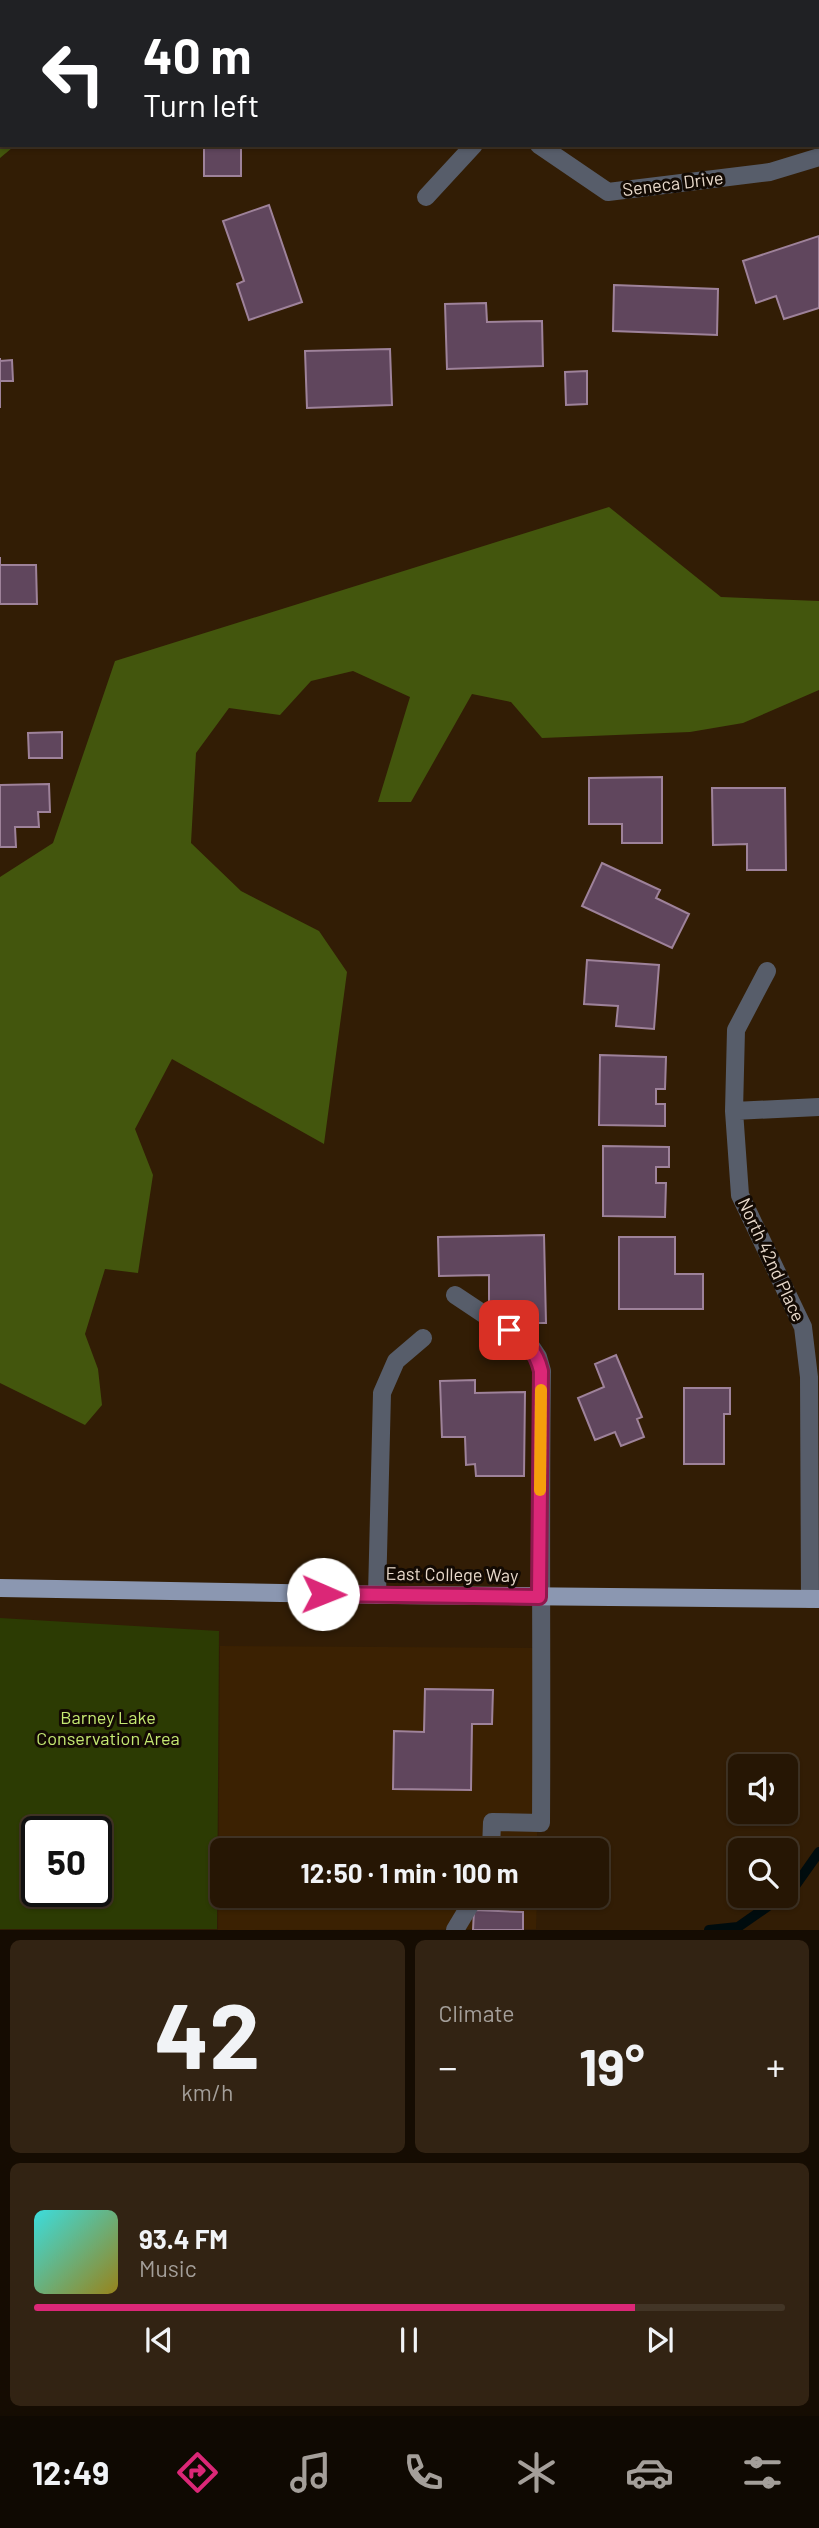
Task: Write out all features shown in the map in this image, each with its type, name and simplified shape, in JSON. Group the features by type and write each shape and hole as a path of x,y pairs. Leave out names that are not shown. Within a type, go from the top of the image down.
{"main road":[{"name":"East College Way","path":"0,1588 814,1599"}],"street":[{"path":"426,197 472,147"},
{"name":"Seneca Drive","path":"542,147 608,192 770,172 819,157"},
{"name":"North 42nd Place","path":"767,971 736,1030 734,1111 740,1195 803,1327 814,1403 814,1599"},
{"path":"734,1111 819,1107"},
{"path":"455,1295 530,1345 538,1357 541,1371 541,1823 492,1822 491,1838"},
{"path":"377,1595 382,1393 396,1362 423,1338"},
{"path":"455,1930 468,1908"}],"shaded area":[{"path":"220,1646 538,1648 537,1838 219,1838"},
{"path":"218,1908 537,1908 536,1929 218,1930"}],"green space":[{"path":"0,147 12,147 12,148 0,158"},
{"path":"609,507 721,597 819,601 819,690 743,723 690,732 542,738 511,702 472,694 411,802 378,802 410,697 353,671 311,681 280,715 229,708 196,753 191,843 241,891 319,931 347,972 324,1144 172,1059 135,1129 153,1175 138,1273 105,1269 85,1334 98,1369 102,1405 85,1425 0,1383 0,877 53,843 115,661"},
{"name":"Barney Lake Conservation Area","path":"0,1618 219,1631 218,1838 210,1838 210,1908 217,1908 217,1929 0,1929"}],"building":[{"path":"204,147 241,147 241,176 204,176"},
{"path":"269,205 302,302 249,320 237,284 244,281 223,221"},
{"path":"819,236 819,308 784,319 776,296 756,303 743,261"},
{"path":"614,285 718,289 717,335 613,331"},
{"path":"486,303 487,322 542,321 543,366 447,369 445,304"},
{"path":"390,349 392,405 307,408 305,351"},
{"path":"12,360 13,381 0,381 0,361"},
{"path":"587,371 587,404 566,405 565,372"},
{"path":"0,565 36,565 37,604 0,604"},
{"path":"62,732 62,758 29,758 28,733"},
{"path":"662,777 662,843 622,843 622,824 589,824 589,778"},
{"path":"49,784 50,812 38,812 39,827 15,827 16,847 0,847 0,785"},
{"path":"712,788 785,788 786,870 747,870 747,844 713,845"},
{"path":"602,863 660,890 656,898 689,914 672,948 582,906"},
{"path":"587,960 659,965 654,1029 616,1026 618,1006 584,1004"},
{"path":"600,1055 666,1057 665,1089 656,1089 656,1104 665,1104 665,1126 599,1125"},
{"path":"603,1146 669,1147 669,1167 656,1167 656,1183 666,1183 665,1217 603,1216"},
{"path":"544,1235 546,1323 503,1323 503,1313 489,1313 489,1275 439,1276 438,1237"},
{"path":"619,1237 675,1237 675,1274 703,1274 703,1309 619,1309"},
{"path":"616,1355 642,1417 637,1419 644,1437 621,1446 615,1432 595,1440 578,1398 604,1387 595,1364"},
{"path":"475,1380 475,1393 525,1392 524,1476 476,1476 475,1464 466,1465 465,1437 442,1437 440,1381"},
{"path":"684,1388 730,1388 730,1414 724,1414 724,1464 684,1464"},
{"path":"425,1689 493,1690 492,1724 472,1724 471,1790 393,1789 394,1731 424,1732"},
{"path":"474,1910 523,1912 523,1930 473,1930"}],"waterway":[{"path":"798,1882 819,1852"},
{"path":"709,1930 738,1927 765,1908"}],"slow traffic":[{"path":"540,1490 541,1390"}],"route":[{"path":"323,1594 539,1597 541,1371 538,1357 530,1345 509,1330"}]}
